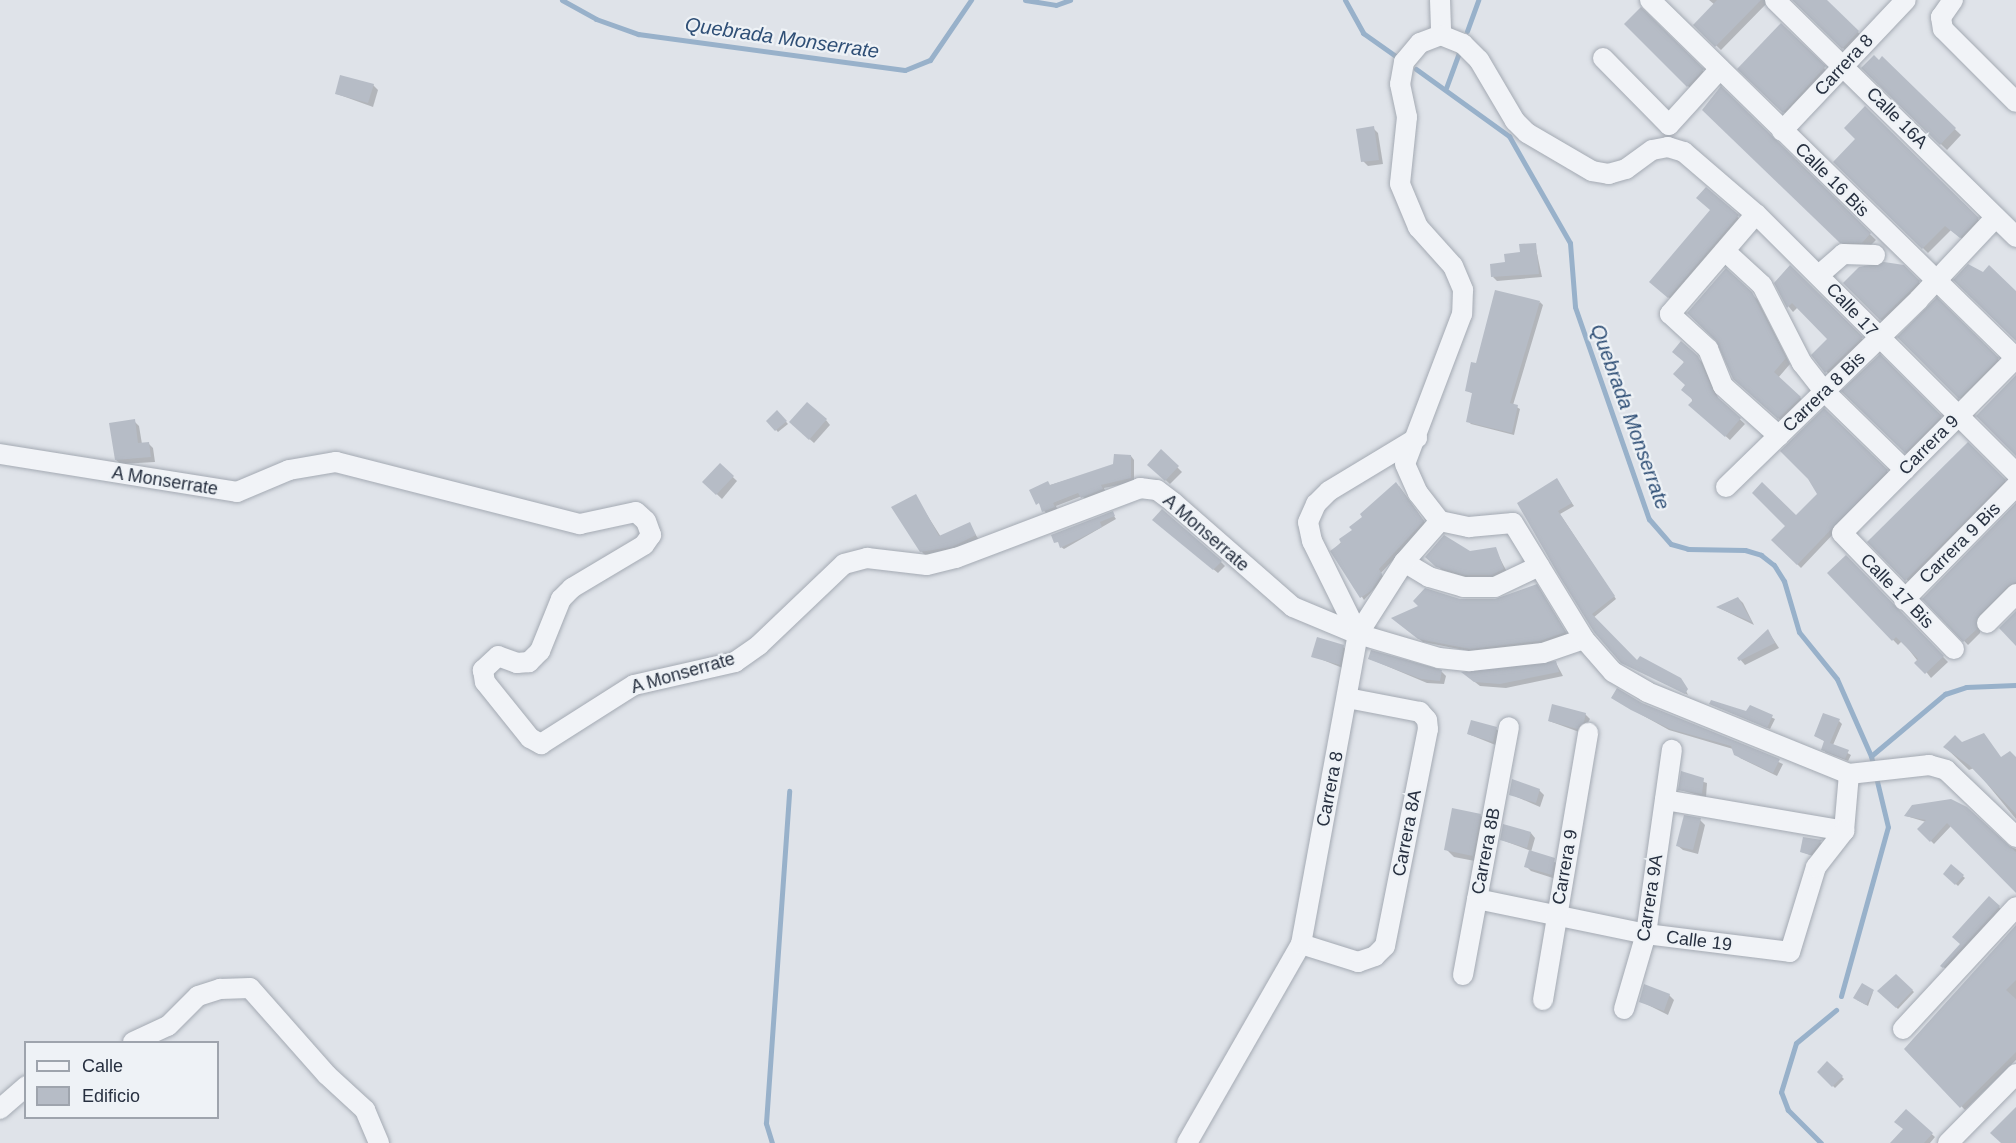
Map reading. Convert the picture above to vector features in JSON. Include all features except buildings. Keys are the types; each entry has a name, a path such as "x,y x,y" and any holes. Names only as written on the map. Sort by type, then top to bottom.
{"street":[{"path":"1440,0 1441,35 1420,43 1404,62 1400,84 1407,117 1400,184 1418,228 1454,266 1463,290 1462,314 1406,464 1418,493 1440,521 1469,527 1513,523 1584,639 1613,672 1647,692 1855,774 1911,766 1946,770 2016,837"},
{"name":"Calle 16 Bis","path":"1650,0 1935,282 2016,358"},
{"name":"Calle 16A","path":"1775,0 1844,65 2016,237"},
{"name":"Carrera 8","path":"1782,131 1906,0"},
{"path":"1953,0 1941,17 1943,29 2016,102"},
{"name":"Calle 17","path":"1441,35 1462,44 1479,60 1515,121 1527,133 1592,171 1609,174 1626,169 1652,150 1668,147 1684,152 1756,214 2016,473"},
{"path":"1603,58 1669,124 1720,69"},
{"path":"1756,214 1670,315 1708,349 1724,386 1779,436"},
{"name":"Carrera 8 Bis","path":"1726,487 1879,339 1996,218"},
{"path":"1725,250 1762,285 1802,363 1824,391 1905,470"},
{"path":"1819,275 1843,254 1875,255"},
{"name":"Carrera 9","path":"1842,533 2016,358"},
{"path":"1417,438 1329,490 1316,504 1308,522 1312,540 1358,634 1439,658 1470,661 1543,653 1584,639"},
{"name":"A Monserrate","path":"0,454 237,492 289,470 336,462 570,522 590,522 636,512 646,521 651,535 644,545 567,594 553,614 540,651 529,662 517,663 498,656 483,670 485,682 530,738 541,744 634,684 735,662 759,645 844,564 867,558 927,565 956,558 1140,488 1157,490 1174,503 1293,607 1358,634"},
{"name":"Carrera 9 Bis","path":"1904,600 2016,486"},
{"path":"1358,634 1404,562 1440,521"},
{"name":"Calle 17 Bis","path":"1842,533 1904,600 1954,649"},
{"path":"1404,562 1429,577 1462,587 1495,587 1539,566"},
{"path":"1987,623 2016,594"},
{"name":"Carrera 8","path":"1187,1143 1301,944 1358,634"},
{"name":"Carrera 8A","path":"1301,944 1358,962 1375,956 1385,946 1427,720 1420,712 1347,698"},
{"name":"Carrera 8B","path":"1462,975 1509,727"},
{"name":"Carrera 9","path":"1543,1000 1588,733"},
{"name":"Carrera 9A","path":"1624,1009 1646,934 1672,750"},
{"path":"1665,800 1844,831 1855,774"},
{"name":"Calle 19","path":"1477,898 1646,934 1790,952 1816,867 1844,831"},
{"path":"1903,1029 2016,907"},
{"path":"135,1041 168,1026 198,996 220,988 250,988 327,1075 365,1110 379,1143"},
{"path":"1958,1140 2016,1074"},
{"path":"0,1109 24,1088"}],"waterway":[{"name":"Quebrada Monserrate","path":"562,0 596,19 638,34 905,70 930,60 971,0"},
{"name":"Quebrada Monserrate","path":"1025,0 1056,5 1070,0"},
{"name":"Quebrada Monserrate","path":"1345,0 1363,33 1397,57"},
{"path":"1467,31 1478,0"},
{"path":"1446,88 1460,50"},
{"name":"Quebrada Monserrate","path":"1416,69 1509,136 1570,243 1575,307 1649,519 1671,544 1688,549 1745,550 1761,555 1774,565 1784,581 1799,632 1837,679 1871,756"},
{"path":"1841,996 1888,827 1871,756 1945,694 1966,687 2016,685"},
{"path":"772,1143 766,1123 789,791"},
{"path":"1821,1143 1788,1110 1781,1092 1796,1043 1836,1010"}]}
